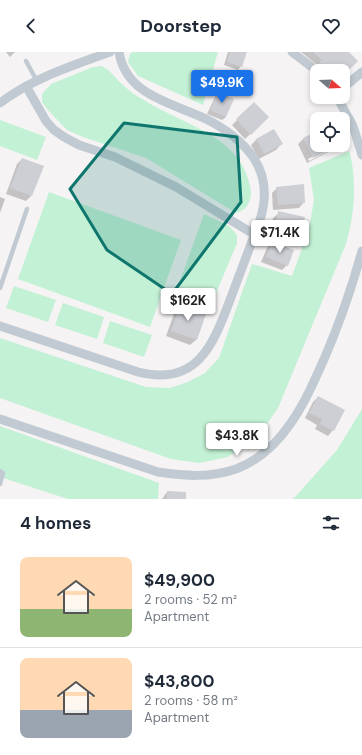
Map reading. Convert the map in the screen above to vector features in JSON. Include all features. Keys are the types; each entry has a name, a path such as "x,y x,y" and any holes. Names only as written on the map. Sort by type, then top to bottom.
{"street":[{"path":"0,103 26,86 56,71 110,52"},
{"path":"0,326 138,372 160,376 179,372 188,368 203,356 215,338 264,208 264,183 261,172 249,151 235,137 206,119 155,98 144,91 128,74 119,52"},
{"path":"292,52 310,66"},
{"path":"350,82 362,72"},
{"path":"26,86 46,121 54,130 64,137 79,146 115,157 176,186 255,235"},
{"path":"341,104 353,126 362,155"},
{"path":"0,419 158,472 181,476 202,476 221,474 238,468 253,460 266,450 286,429 300,409 309,392 338,324 354,280 362,251"}],"lane":[{"path":"26,60 37,80"},
{"path":"0,288 27,209"},
{"path":"0,471 3,473 0,484"}],"highlighted area":[{"path":"124,123 237,137 241,202 172,294 107,250 70,189"}],"green space":[{"path":"132,52 218,52 203,105 138,76 128,62"},
{"path":"101,66 110,71 135,95 206,132 220,141 233,153 243,166 250,186 251,193 245,209 236,213 146,158 83,137 67,130 42,102 42,94 51,84 93,67"},
{"path":"0,120 46,137 37,160 0,146"},
{"path":"349,152 354,192 352,220 346,244 278,408 266,425 246,444 228,457 199,463 171,459 0,398 0,338 146,387 170,388 188,382 205,373 219,358 252,264 292,276 309,229 314,200 309,168"},
{"path":"49,192 181,240 150,327 18,279"},
{"path":"204,214 229,226 237,235 237,243 211,305 176,292"},
{"path":"14,286 56,300 48,322 6,308"},
{"path":"63,303 104,317 97,339 55,325"},
{"path":"110,321 152,335 144,357 103,343"},
{"path":"362,409 362,499 292,499 337,450"},
{"path":"0,426 159,483 158,499 68,499 0,477"}],"building":[{"path":"230,52 247,52 242,67 227,62"},
{"path":"313,52 349,52 358,61 350,69 350,64 321,64 319,62 322,60"},
{"path":"218,92 234,99 226,117 210,110"},
{"path":"254,102 269,117 251,135 236,119"},
{"path":"274,129 283,144 264,154 256,139"},
{"path":"310,134 310,152 303,138"},
{"path":"310,152 325,152 313,158"},
{"path":"22,158 44,166 32,196 10,188"},
{"path":"304,184 305,203 278,205 276,187"},
{"path":"278,211 305,217 301,234 275,229"},
{"path":"272,242 294,250 288,266 266,257"},
{"path":"180,305 206,314 197,340 171,331"},
{"path":"318,396 345,410 334,431 320,424 322,419 309,413"},
{"path":"167,491 186,492 186,499 167,499"}]}
